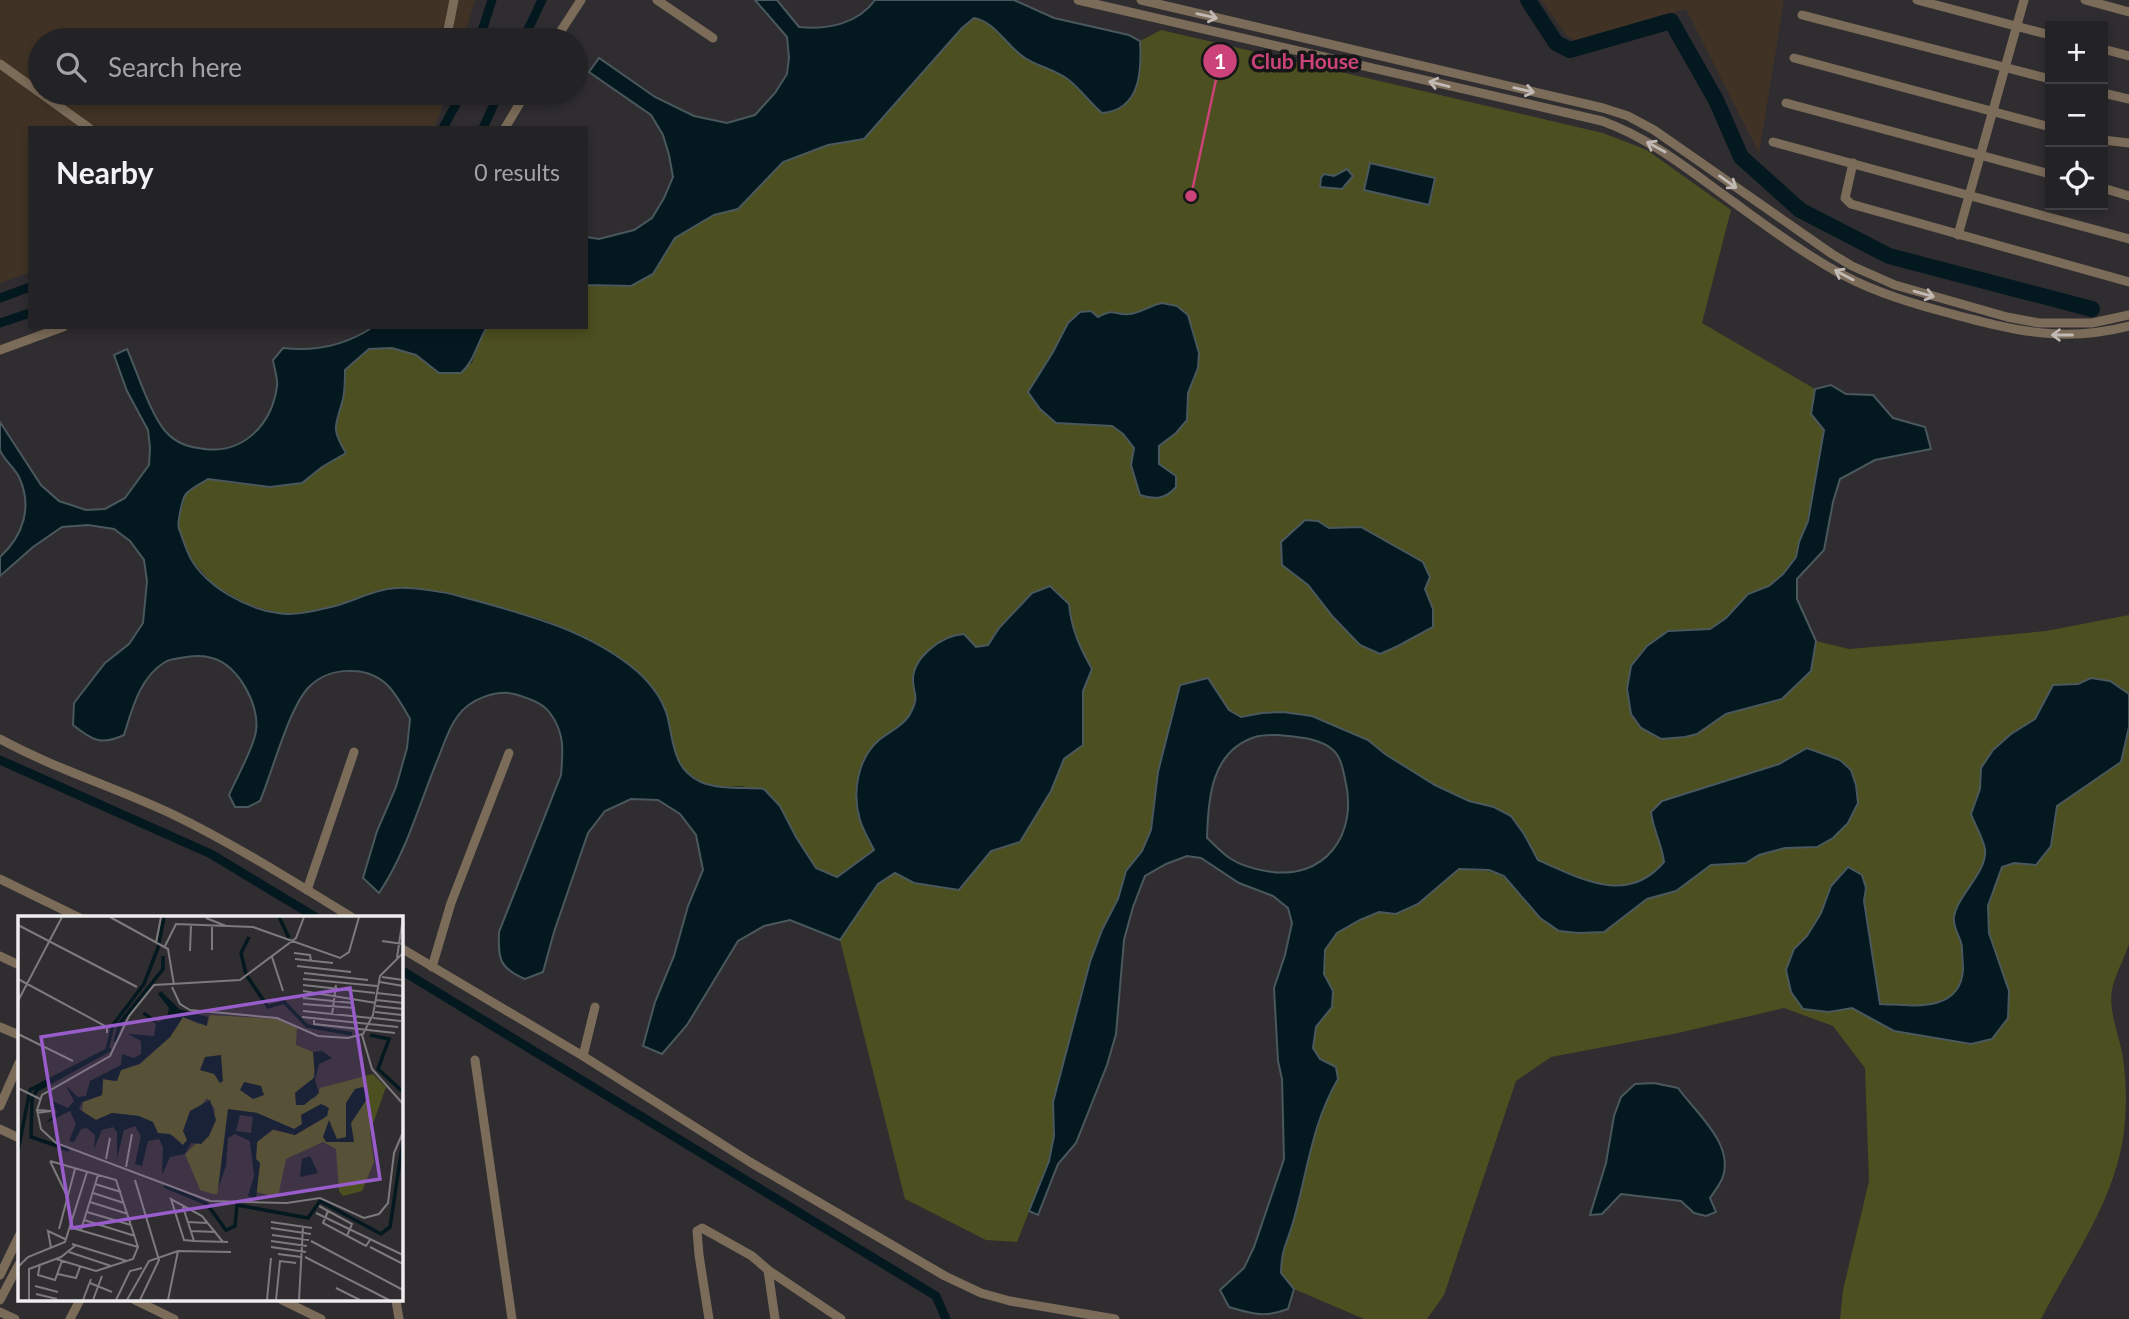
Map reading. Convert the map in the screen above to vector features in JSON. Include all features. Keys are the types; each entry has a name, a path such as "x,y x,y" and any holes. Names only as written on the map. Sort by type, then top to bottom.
{"street":[{"path":"448,28 454,0"},
{"path":"562,28 580,0"},
{"path":"657,0 713,38"},
{"path":"1078,0 1623,129 1678,159 1820,261 1865,285 1915,304 2036,334 2088,334 2129,326"},
{"path":"1141,0 1628,116 1654,130 1832,254 1874,276 1920,294 2039,323 2092,323 2129,315"},
{"path":"1917,0 2045,34"},
{"path":"1958,235 2024,0"},
{"path":"2085,0 2129,12"},
{"path":"1802,15 2045,78"},
{"path":"2108,50 2129,56"},
{"path":"1794,58 2045,126"},
{"path":"0,64 28,84"},
{"path":"2108,94 2129,99"},
{"path":"1786,103 2045,173"},
{"path":"57,105 86,126"},
{"path":"506,126 519,105"},
{"path":"2108,141 2129,143"},
{"path":"1773,142 2129,239"},
{"path":"1853,163 1845,198 1851,204 2129,282"},
{"path":"2108,189 2129,195"},
{"path":"0,350 58,329"},
{"path":"0,739 34,758 179,817 350,916"},
{"path":"307,890 354,752"},
{"path":"432,967 451,902 509,753"},
{"path":"0,879 76,916"},
{"path":"402,948 583,1056 761,1168 960,1284 1010,1301 1115,1319"},
{"path":"0,956 18,965"},
{"path":"583,1056 594,1007"},
{"path":"0,1027 18,1035"},
{"path":"475,1060 512,1319"},
{"path":"1,1101 18,1065"},
{"path":"0,1129 18,1138"},
{"path":"709,1319 699,1255 699,1228 706,1229 752,1256 768,1270 841,1319"},
{"path":"0,1275 18,1238"},
{"path":"0,1300 18,1266"},
{"path":"768,1270 775,1319"},
{"path":"70,1319 79,1302"},
{"path":"139,1302 174,1319"},
{"path":"286,1302 321,1319"},
{"path":"2,1314 15,1319"}],"shaded area":[{"path":"0,0 475,0 467,28 28,28 28,105 443,105 436,126 28,126 28,273 0,283"},
{"path":"1541,0 1784,0 1759,153 1686,9 1574,40 1567,36"}],"green space":[{"path":"974,18 989,25 1025,58 1070,81 1102,113 1141,60 1140,41 1161,30 1603,133 1647,150 1731,210 1702,323 1815,389 1811,414 1824,430 1808,521 1796,557 1783,574 1769,586 1748,594 1726,618 1710,629 1668,631 1647,646 1631,666 1661,739 1697,734 1726,714 1782,699 1811,671 1816,641 1849,649 2046,631 2129,615 2129,944 2115,979 2111,998 2124,1069 2124,1134 2116,1168 2099,1212 2041,1319 1840,1319 1843,1290 1869,1181 1865,1068 1833,1026 1784,1008 1678,1033 1551,1057 1516,1081 1444,1295 1427,1319 1364,1319 1294,1289 1281,1273 1281,1253 1292,1225 1317,1124 1338,1079 1336,1067 1320,1059 1313,1048 1315,1027 1332,1006 1333,991 1324,974 1325,950 1337,933 1380,912 1396,914 1418,904 1459,869 1482,870 1506,879 1526,903 1629,912 1647,899 1676,891 1711,865 1746,863 1759,855 1785,848 1817,847 1833,838 1848,823 1858,803 1851,771 1807,748 1779,764 1663,801 1653,827 1662,845 1664,862 1650,875 1635,883 1603,884 1537,860 1524,834 1494,807 1469,801 1435,785 1385,754 1368,740 1312,716 1262,713 1241,717 1229,710 1208,679 1180,685 1158,772 1151,830 1142,851 1126,871 1118,899 1102,930 1090,963 1053,1102 1054,1136 1049,1161 1017,1242 986,1240 905,1199 840,940 879,884 895,872 914,883 958,890 991,851 1020,842 1051,791 1064,759 1083,745 1083,691 1092,668 1077,638 1069,604 1051,587 1032,593 999,628 988,645 976,647 964,635 913,679 917,699 907,719 876,742 860,819 874,850 837,877 816,868 780,806 743,786 721,787 701,782 682,768 671,741 667,715 613,653 576,633 545,620 456,595 397,588 371,593 333,606 299,613 278,613 247,604 214,585 191,559 177,525 186,494 208,479 237,484 302,483 346,453 336,426 344,396 345,370 369,349 392,348 416,355 439,373 472,363 486,329 588,329 588,285 631,286 653,274 675,238 714,215 738,209 783,162 828,145 864,139 962,28"}],"water":[{"path":"755,0 777,0 799,27 810,28 851,20 875,0 1014,0 1054,18 1129,35 1140,41 1139,77 1136,88 1124,105 1102,113 1070,81 1025,58 989,24 974,18 962,28 864,139 828,145 783,162 738,209 714,215 675,238 653,274 631,286 588,285 588,237 599,239 634,230 652,218 673,177 663,135 651,115 589,72 599,58 655,97 694,116 727,123 755,115 775,93 787,74 787,37"},
{"path":"1370,163 1435,178 1429,205 1364,190"},
{"path":"1347,169 1353,176 1342,189 1320,187 1324,174 1334,176"},
{"path":"1162,303 1177,306 1188,315 1199,353 1198,368 1188,393 1187,420 1159,446 1159,464 1176,476 1176,487 1164,496 1151,498 1140,495 1131,465 1134,448 1123,434 1112,426 1056,423 1040,409 1028,392 1068,323 1080,312 1091,311 1098,317 1112,312 1130,314"},
{"path":"369,329 486,329 470,363 461,373 439,373 416,355 392,348 369,349 345,370 344,396 336,432 346,453 302,483 270,487 208,479 188,492 184,497 179,529 191,559 217,587 254,607 291,614 331,607 388,589 428,590 506,609 553,624 598,644 638,672 652,686 665,709 673,744 684,770 701,782 716,786 764,789 780,806 816,868 837,877 874,850 860,820 856,799 858,777 872,748 911,712 915,699 914,672 923,656 938,643 956,635 964,634 976,647 988,645 999,628 1032,593 1050,586 1069,604 1077,638 1092,669 1083,691 1083,745 1064,759 1051,791 1020,842 991,851 959,890 914,883 895,873 878,884 840,940 790,920 764,926 738,941 687,1025 662,1054 643,1046 655,1002 674,956 688,906 703,870 696,835 680,814 658,800 631,799 605,811 588,833 543,972 525,979 510,971 502,962 499,932 561,775 561,735 555,720 540,704 518,695 502,693 476,700 462,711 448,733 404,845 379,893 363,878 377,831 396,787 407,748 410,719 394,693 373,675 353,671 340,672 323,677 309,687 288,724 260,801 248,807 235,807 229,795 255,738 256,721 251,698 245,687 222,662 208,657 188,657 168,660 156,668 138,694 124,735 109,740 97,740 73,725 74,703 105,663 129,644 143,623 147,581 144,560 130,541 114,529 88,525 62,527 33,547 0,576 0,557 20,530 25,499 19,477 0,450 0,422 41,485 59,501 86,510 105,509 125,498 149,465 150,448 148,430 127,391 114,355 127,349 155,415 170,436 188,446 218,449 232,447 243,441 254,434 262,424 269,413 277,386 273,360 283,348 319,348 352,338"},
{"path":"1831,385 1846,394 1873,395 1893,418 1925,427 1931,449 1875,460 1840,479 1824,550 1797,579 1797,599 1816,641 1811,671 1782,699 1726,714 1697,734 1661,739 1641,728 1631,714 1627,689 1631,666 1647,646 1668,631 1710,629 1726,618 1748,594 1769,586 1796,557 1808,521 1824,430 1811,414 1815,389"},
{"path":"1305,520 1318,521 1329,528 1361,527 1423,562 1430,577 1425,589 1433,609 1433,627 1380,654 1360,645 1308,585 1282,565 1281,542"},
{"path":"1208,678 1229,710 1241,717 1283,712 1312,716 1368,740 1385,754 1435,785 1511,816 1538,860 1603,884 1635,883 1650,875 1664,862 1651,812 1662,801 1779,764 1807,748 1840,760 1851,770 1858,803 1848,823 1833,838 1817,847 1785,848 1759,855 1746,863 1711,865 1676,891 1647,899 1604,932 1559,931 1540,918 1504,876 1489,870 1459,869 1418,904 1396,914 1379,912 1337,933 1325,950 1324,974 1333,991 1332,1007 1316,1027 1313,1048 1320,1059 1336,1067 1338,1079 1316,1133 1283,1254 1281,1273 1294,1289 1288,1309 1265,1314 1252,1313 1229,1307 1220,1290 1244,1268 1254,1247 1284,1159 1282,1079 1278,1061 1274,988 1292,923 1288,908 1273,896 1239,883 1201,858 1187,856 1145,876 1124,940 1116,1034 1107,1065 1076,1143 1058,1164 1038,1215 1029,1211 1049,1161 1054,1136 1053,1102 1090,962 1118,899 1126,871 1142,851 1151,830 1158,772 1180,685","holes":["1269,735 1313,740 1333,750 1341,764 1348,799 1347,818 1342,835 1333,850 1321,861 1305,869 1287,872 1248,867 1225,855 1207,838 1211,793 1221,765 1229,753 1240,744 1255,737"]},
{"path":"2091,678 2110,681 2129,694 2129,727 2121,762 2057,806 2051,846 2036,865 2014,863 2002,867 1988,906 1989,933 2009,991 2008,1018 1992,1039 1971,1044 1894,1031 1852,1008 1829,1012 1803,1009 1791,992 1786,970 1794,949 1807,936 1821,913 1831,886 1848,867 1862,875 1866,888 1864,901 1880,1004 1932,1004 1953,994 1960,984 1963,970 1962,944 1954,925 1954,917 1985,858 1984,845 1971,814 1980,789 1981,768 1993,750 2011,734 2035,719 2053,685 2078,684"},
{"path":"1654,1083 1678,1088 1719,1142 1725,1166 1722,1179 1710,1198 1716,1212 1706,1216 1694,1213 1681,1201 1621,1194 1602,1214 1590,1215 1606,1163 1614,1116 1621,1097 1635,1084"}],"waterway":[{"path":"483,28 492,0"},
{"path":"529,28 542,0"},
{"path":"1528,0 1556,43 1570,50 1671,21 1716,100 1741,157 1800,210 1889,256 2092,309"},
{"path":"444,126 455,105"},
{"path":"484,126 494,105"},
{"path":"0,298 28,288"},
{"path":"0,323 28,314"},
{"path":"0,760 211,854 314,916"},
{"path":"402,971 936,1296 946,1319"}],"place":[{"name":"Club House","path":"1191,196"}]}
